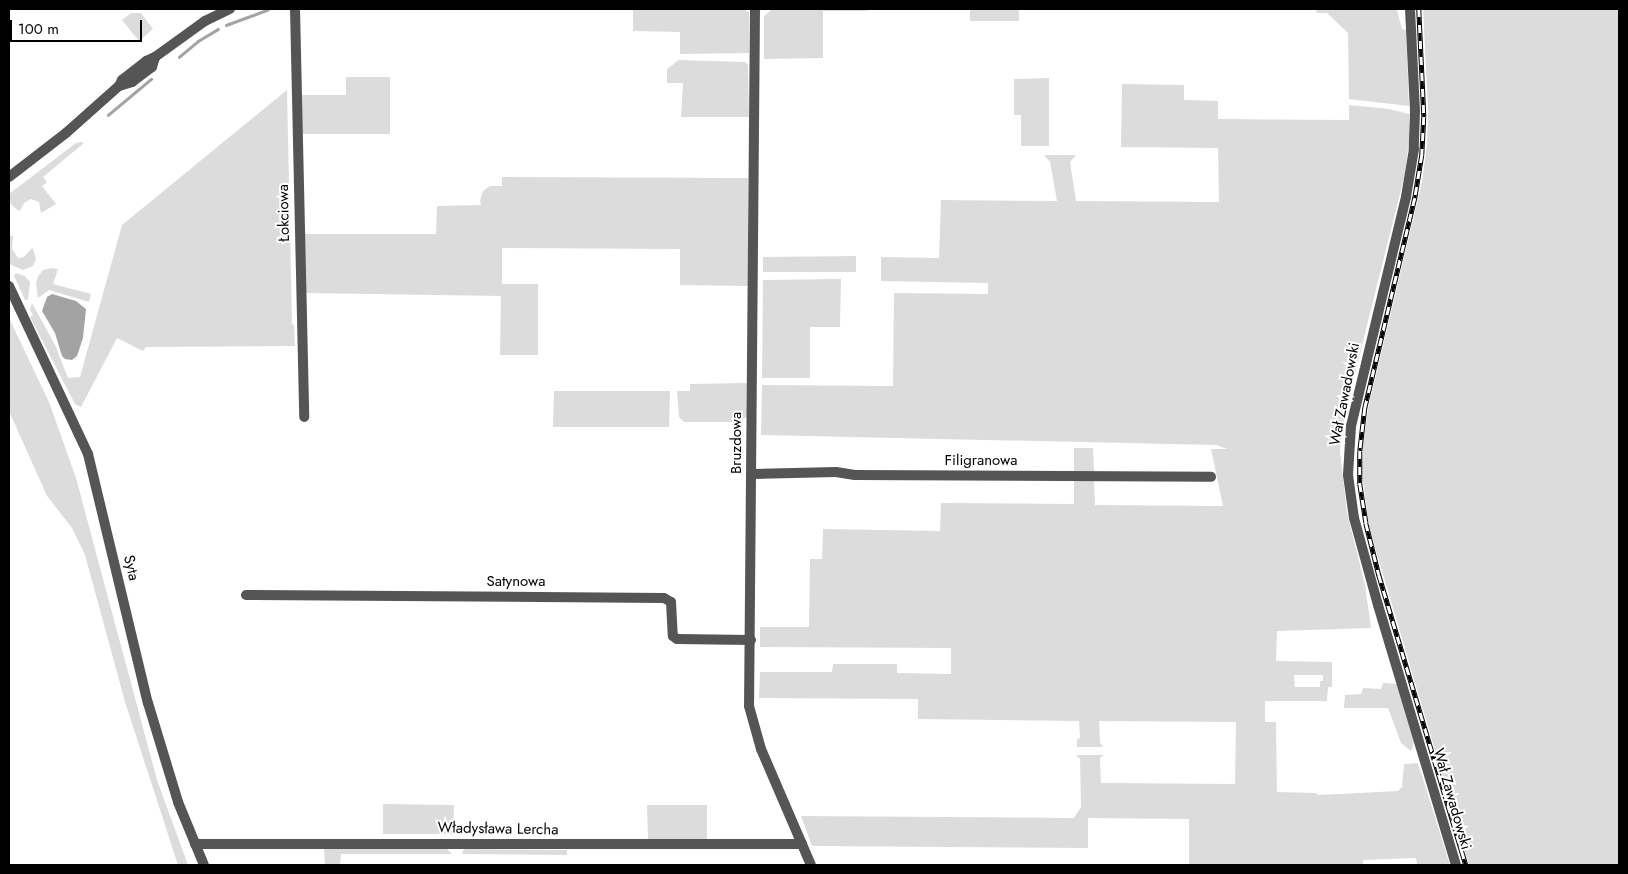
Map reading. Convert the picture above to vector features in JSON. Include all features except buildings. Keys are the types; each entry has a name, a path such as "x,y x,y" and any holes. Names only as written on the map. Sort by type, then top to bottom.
{"street":[{"path":"9,177 66,133 118,86 132,82 152,67 155,58 205,21 230,9"},
{"name":"Łokciowa","path":"295,9 304,417"},
{"name":"Bruzdowa","path":"755,9 751,717 761,749 811,865"},
{"name":"Wał Zawadowski","path":"1410,9 1415,101 1414,149 1406,198 1351,426 1348,475 1354,518 1378,605 1456,865"},
{"path":"9,183 20,170"},
{"name":"Syta","path":"9,286 88,454 148,703 178,802 204,865"},
{"name":"Filigranowa","path":"752,474 836,472 855,475 1210,477"},
{"name":"Satynowa","path":"246,596 664,598 672,602 673,636 676,639 751,640"},
{"name":"Władysława Lercha","path":"195,844 802,844"}],"shaded area":[{"path":"633,9 742,9 749,12 749,53 680,54 680,32 633,31"},
{"path":"868,9 868,11 823,11 823,58 764,59 764,16 771,10"},
{"path":"970,9 1019,9 1019,21 970,21"},
{"path":"1316,9 1397,10 1402,29 1406,30 1409,106 1349,99 1348,33 1327,13 1317,13"},
{"path":"1423,9 1619,9 1619,865 1469,865 1369,527 1362,473 1363,445 1368,409 1422,182 1427,144 1428,107"},
{"path":"131,13 141,13 153,29 139,41 122,20"},
{"path":"679,60 745,62 748,65 749,117 681,117 683,83 667,83 667,69"},
{"path":"346,77 390,77 390,134 301,134 301,95 346,95"},
{"path":"1049,78 1049,146 1021,146 1021,115 1014,115 1014,79"},
{"path":"1122,84 1184,85 1184,100 1218,101 1218,119 1349,120 1349,105 1389,109 1409,114 1409,140 1405,174 1342,430 1340,451 1347,513 1365,585 1371,628 1277,631 1276,661 1332,662 1332,687 1328,687 1327,701 1265,701 1265,722 1276,722 1277,792 1316,793 1318,795 1398,791 1402,787 1404,764 1418,763 1450,865 1417,865 1416,858 1363,860 1363,865 1189,865 1189,819 1088,818 1088,848 812,846 801,816 1074,818 1081,807 1080,759 1076,755 1104,755 1100,758 1101,783 1235,784 1236,722 1099,721 1100,743 1103,747 1077,747 1077,739 1080,738 1079,721 918,719 918,699 759,698 760,672 832,672 833,664 897,664 897,673 951,674 951,648 760,647 760,627 809,627 810,559 822,559 823,529 940,531 941,503 1074,504 1074,480 1094,480 1095,505 1223,506 1211,449 1227,449 1216,445 761,435 762,385 893,386 894,293 988,294 988,283 881,281 881,257 939,258 941,200 1057,201 1050,162 1044,155 1076,155 1070,162 1076,201 1219,202 1218,148 1121,147","holes":["1294,675 1323,675 1320,687 1295,687"]},
{"path":"287,90 292,324 294,325 295,346 146,347 143,351 117,338 81,407 75,404 30,317 33,315 30,310 32,303 55,345 68,378 80,377 122,225"},
{"path":"76,143 84,143 43,177 47,182 42,186 56,204 41,213 39,202 31,199 24,203 20,211 9,202 9,194"},
{"path":"502,177 748,178 748,286 680,285 680,249 502,248 502,284 538,284 538,355 500,355 501,296 306,293 303,234 436,234 437,206 481,205 480,200 483,191 490,186 502,186"},
{"path":"9,236 13,236 12,249 18,258 24,257 33,249 36,259 33,266 23,270 9,264"},
{"path":"856,256 856,272 763,272 763,257"},
{"path":"58,269 53,284 91,294 89,302 49,290 38,298 36,283 38,276 43,270"},
{"path":"16,273 25,276 30,282 28,300 25,300 14,276"},
{"path":"841,279 840,327 810,327 810,378 762,378 763,280"},
{"path":"52,294 76,301 86,309 83,338 77,356 72,360 65,359 62,356 55,333 42,311 47,297"},
{"path":"9,318 49,402 76,478 157,780 188,865 178,865 125,702 85,555 72,528 47,496 9,411"},
{"path":"747,383 749,416 736,422 684,422 679,417 677,391 690,391 690,384"},
{"path":"554,391 670,391 669,427 553,427"},
{"path":"1074,448 1093,448 1094,473 1074,473"},
{"path":"1383,683 1397,684 1414,742 1411,751 1401,743 1388,708 1344,708 1345,695 1361,694 1363,688 1381,689"},
{"path":"383,804 454,805 453,834 383,834"},
{"path":"647,805 707,805 707,840 648,839"},
{"path":"324,848 447,849 452,854 341,854 340,865 325,865"},
{"path":"464,849 567,850 567,855 462,854"}],"waterway":[{"path":"226,25 267,10"},
{"path":"179,57 198,41 218,29"},
{"path":"108,115 151,79"}],"railway":[{"path":"1419,9 1424,117 1422,155 1415,198 1365,408 1360,451 1360,484 1366,523 1379,575 1466,865"}]}
